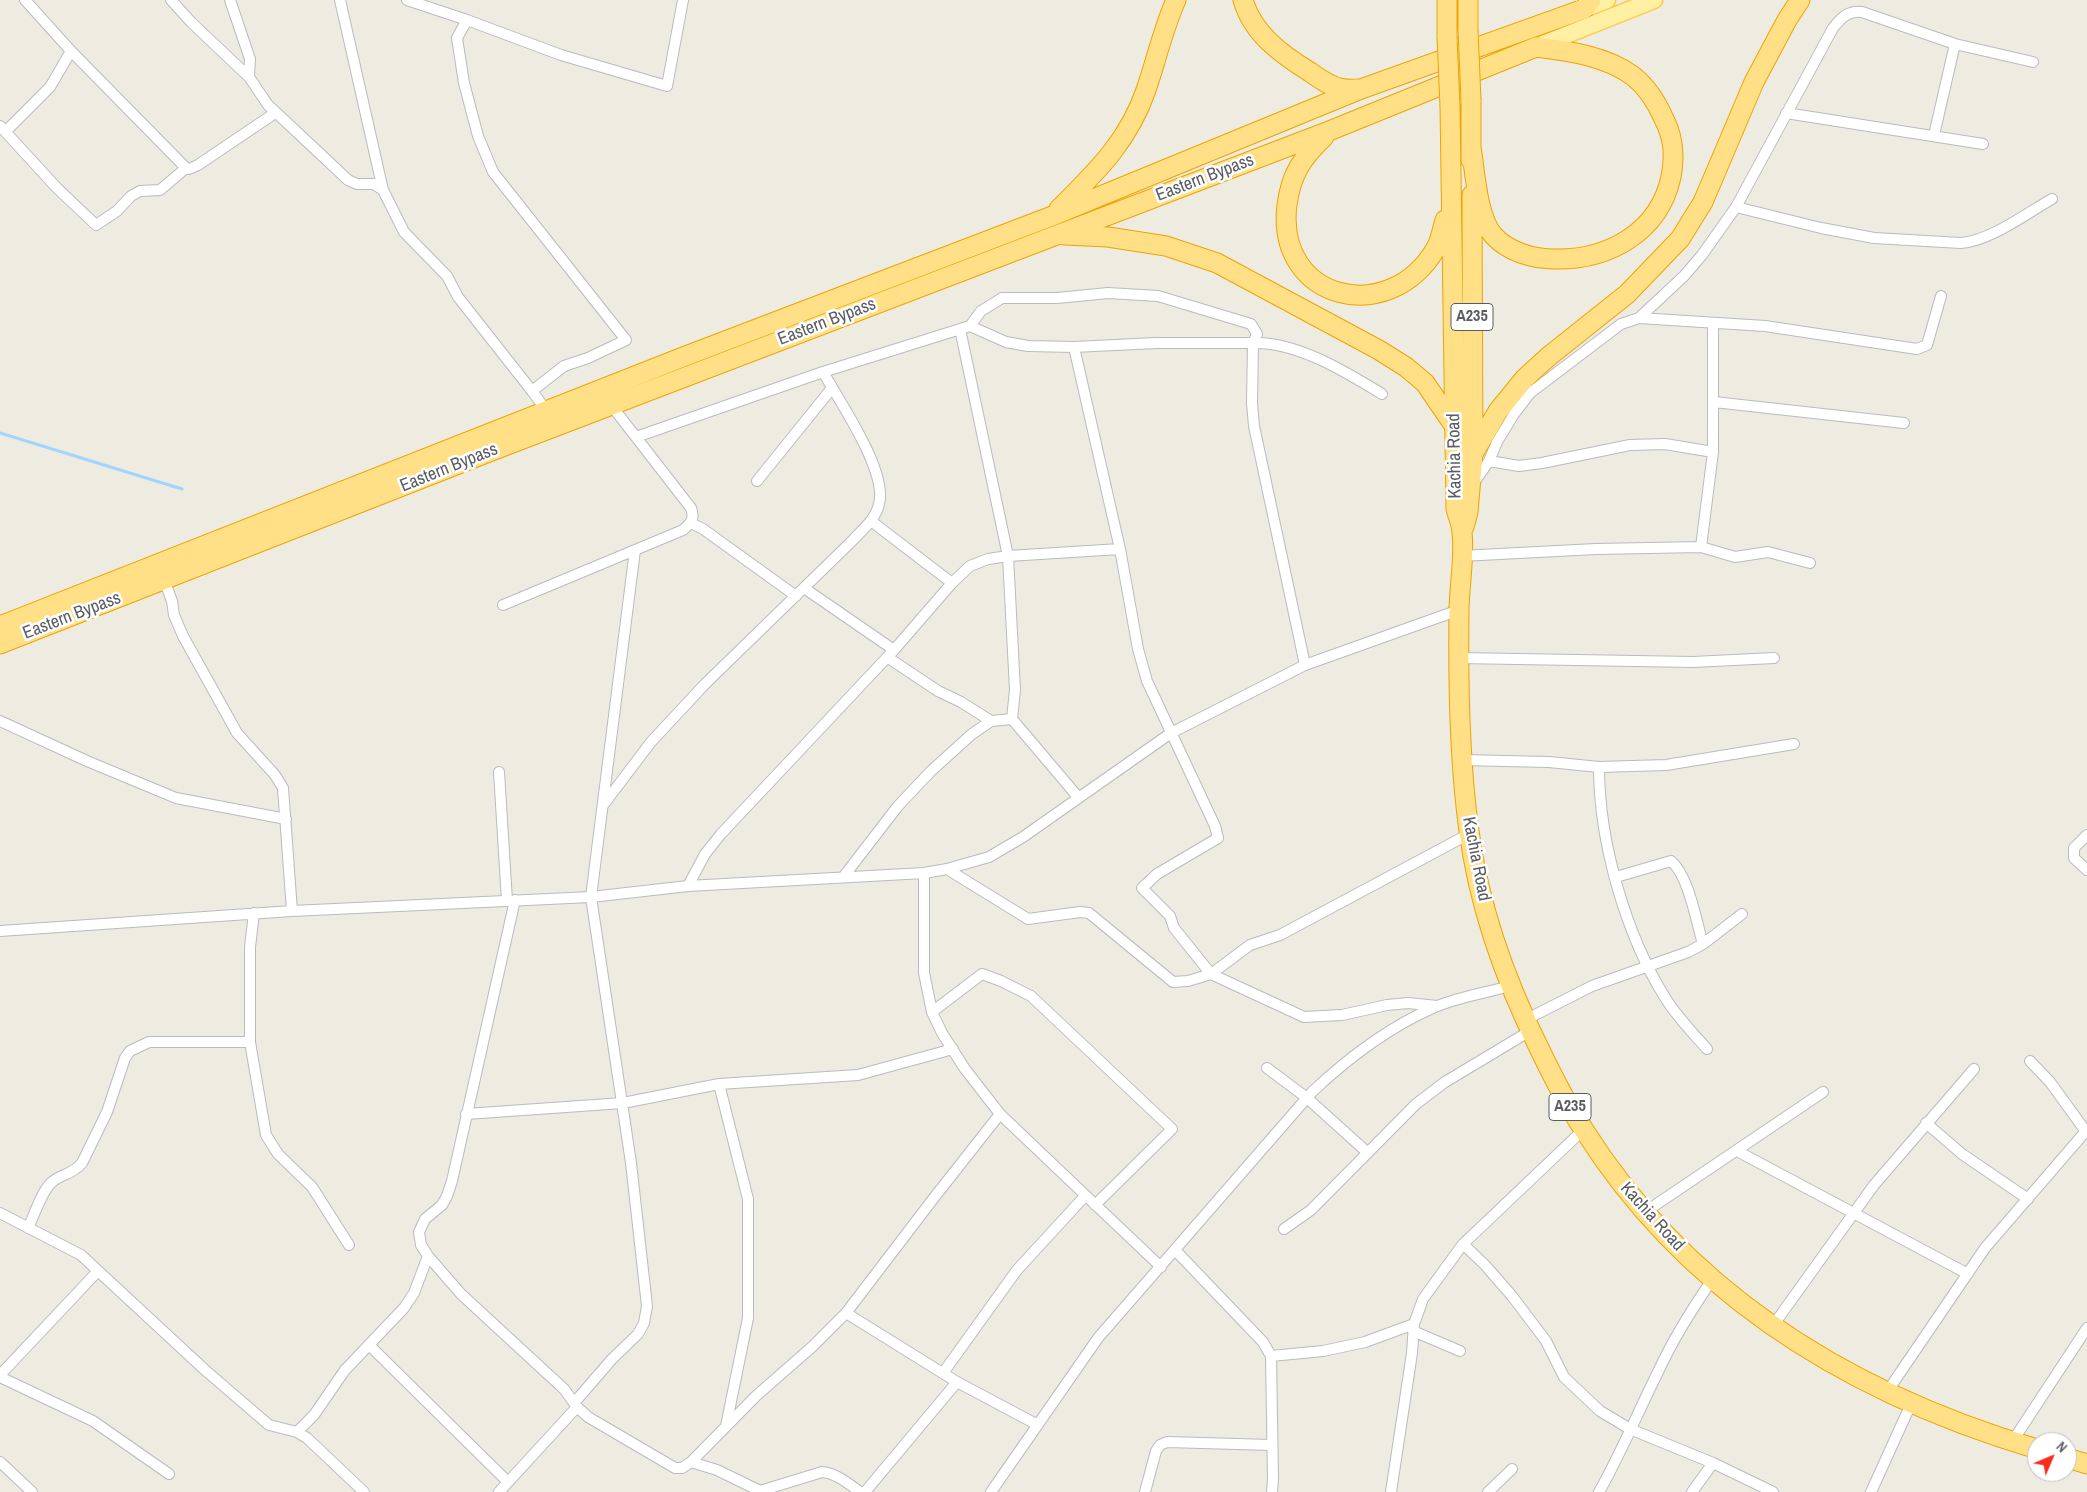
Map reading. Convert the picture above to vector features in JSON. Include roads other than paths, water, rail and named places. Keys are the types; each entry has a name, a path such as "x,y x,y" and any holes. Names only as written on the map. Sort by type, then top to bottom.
{"highway":[{"path":"1052,216 1107,160 1121,142 1146,92 1176,0"},
{"path":"1244,0 1256,27 1270,44 1290,60 1324,81 1340,88 1361,89"},
{"name":"Kachia Road","path":"1447,0 1456,509 1462,533 1459,610 1462,760 1469,834 1485,908 1510,986 1528,1025 1583,1130 1615,1176 1646,1212 1712,1280 1772,1328 1801,1347 1886,1392 1911,1404 2027,1446"},
{"name":"A235","path":"1462,533 1468,512 1470,488 1481,458 1468,0"},
{"path":"1481,458 1498,411 1526,378 1548,357 1627,294 1680,239 1703,202 1754,82 1800,0"},
{"name":"Eastern Bypass","path":"0,626 546,410 1052,216 1361,89 1588,5"},
{"path":"1471,147 1484,216 1492,234 1506,246 1525,255 1542,259 1587,258 1608,251 1629,239 1646,226 1660,209 1673,167 1674,148 1660,108 1646,89 1633,77 1613,64 1570,51 1536,47"},
{"name":"Eastern Bypass","path":"0,644 611,405 1330,131 1536,47"},
{"path":"1330,131 1305,154 1295,173 1289,193 1286,214 1287,236 1292,253 1305,272 1324,287 1344,294 1366,296 1387,292 1404,283 1424,265 1437,247 1450,202"},
{"path":"1055,235 1108,237 1166,246 1216,263 1406,366 1425,383 1454,426"}],"main road":[{"name":"Eastern Bypass","path":"1588,5 1607,0"},
{"name":"Eastern Bypass","path":"1536,47 1654,0"}],"street":[{"path":"25,0 71,51 186,168"},
{"path":"171,0 190,22 249,77 275,112 348,180 357,184 374,184 383,190"},
{"path":"230,0 250,59 249,77"},
{"path":"340,0 383,190 404,232 447,276 458,297 546,410"},
{"path":"407,0 561,55 667,86 683,0"},
{"path":"1639,318 1684,276 1702,256 1736,206 1833,28 1847,14 1862,12 1955,44 2032,62"},
{"path":"467,20 457,38 464,83 478,136 493,172 626,340 588,358 564,366 532,391"},
{"path":"1934,135 1955,44"},
{"path":"71,51 50,87 3,129 36,166 96,224 117,211 131,196 140,191 160,190 186,168 189,169 198,165 275,112"},
{"path":"1786,113 1983,144"},
{"path":"1736,206 1821,228 1874,238 1961,243 1970,242 1998,230 2052,199"},
{"path":"636,437 823,372 965,327 981,312 1002,298 1057,298 1108,293 1158,296 1251,324 1257,334 1253,343 1252,403 1254,426 1305,664"},
{"path":"1481,458 1497,442 1514,414 1530,394 1621,324 1639,318 1796,330 1917,350 1927,345 1941,296"},
{"path":"1701,547 1714,452 1713,323"},
{"path":"965,327 1006,342 1028,346 1074,347 1156,343 1270,342 1298,351 1353,376 1382,394"},
{"path":"965,327 1008,556 1015,690 1012,719 1078,797"},
{"path":"1074,347 1120,550 1138,649 1147,681 1218,838 1157,874 1142,888 1170,916 1174,928 1211,974 1304,1017 1342,1015 1386,1005 1408,1003 1437,1006"},
{"path":"604,805 651,742 704,685 871,521 879,506 882,492 877,472 823,372"},
{"path":"757,481 832,388"},
{"path":"1714,402 1904,423"},
{"path":"503,605 682,530 691,523 694,515 691,508 611,405"},
{"path":"1481,458 1519,466 1630,445 1665,444 1714,452"},
{"path":"871,521 952,583"},
{"path":"691,523 703,529 796,596"},
{"path":"1461,556 1596,549 1701,547 1735,557 1768,552 1810,563"},
{"path":"498,1492 576,1405 612,1359 638,1334 644,1323 647,1306 623,1103 591,897 635,550"},
{"path":"688,886 705,854 721,834 890,654 952,583 970,566 988,559 1008,556 1120,550"},
{"path":"164,580 182,636 237,733 276,775 283,788 292,911"},
{"path":"804,588 938,691 961,702 991,721"},
{"path":"0,931 254,913 591,897 688,886 924,873 947,869 989,857 1023,837 1171,733 1305,664 1459,610"},
{"path":"1459,658 1693,662 1774,658"},
{"path":"844,876 898,806 931,771 972,734 991,721 1012,719"},
{"path":"0,720 87,761 176,798 286,819"},
{"path":"1462,760 1549,762 1599,767 1666,765 1794,744"},
{"path":"1599,767 1599,799 1603,826 1624,909 1647,967 1666,1001 1707,1049"},
{"path":"498,772 511,901 452,1181 442,1205 425,1219 419,1232 421,1245 428,1256 461,1294 564,1389 588,1417 675,1468 682,1468 691,1462 756,1396 813,1346 846,1313 1000,1114"},
{"path":"947,869 1028,919 1080,912 1089,913 1173,982 1188,981 1211,974 1250,945 1280,935 1469,834"},
{"path":"2087,834 2074,848 2074,858 2087,870"},
{"path":"1616,877 1671,861 1678,866 1684,879 1703,944"},
{"path":"924,873 924,973 932,1012 965,1069 1000,1114 1161,1267"},
{"path":"254,913 250,947 250,1042 266,1135 278,1154 312,1187 349,1244"},
{"path":"1284,1229 1311,1210 1416,1104 1445,1082 1528,1025 1592,986 1669,960 1703,944 1742,914"},
{"path":"932,1012 982,974 1015,988 1031,996 1172,1129 1095,1205"},
{"path":"991,1492 1036,1424 1098,1338 1307,1098 1338,1068 1371,1043 1410,1019 1437,1006 1510,986"},
{"path":"28,1228 48,1187 54,1180 76,1170 82,1164 106,1112 125,1058 130,1051 149,1042 250,1042"},
{"path":"466,1114 623,1103 719,1084 858,1075 953,1049"},
{"path":"1886,1392 1985,1248 2086,1132 2050,1082 2030,1061"},
{"path":"1267,1068 1307,1098 1368,1153"},
{"path":"1772,1328 1854,1212 1898,1155 1974,1069"},
{"path":"719,1084 748,1199 748,1318 726,1426"},
{"path":"1646,1212 1823,1092"},
{"path":"1926,1123 1962,1154 2028,1199"},
{"path":"1391,1492 1414,1328 1423,1299 1463,1244 1583,1130"},
{"path":"1738,1151 1968,1274"},
{"path":"944,1374 1018,1270 1085,1196"},
{"path":"0,1213 74,1251 205,1370 269,1425 297,1432 315,1444 364,1492"},
{"path":"1463,1244 1486,1265 1512,1296 1546,1341 1564,1377 1600,1411 1630,1429 1713,1463 1758,1489 1773,1492"},
{"path":"1176,1250 1263,1342 1271,1356 1272,1492"},
{"path":"297,1432 314,1415 345,1370 409,1301 414,1294 428,1256"},
{"path":"98,1271 0,1376 93,1421 169,1474"},
{"path":"1599,1492 1614,1467 1630,1429 1678,1332 1712,1280"},
{"path":"846,1313 957,1382 1036,1424"},
{"path":"1271,1356 1323,1352 1414,1328 1460,1350"},
{"path":"2012,1442 2087,1328"},
{"path":"369,1345 508,1482"},
{"path":"865,1492 957,1382"},
{"path":"1871,1492 1911,1404"},
{"path":"1145,1492 1156,1451 1160,1445 1167,1442 1272,1445"},
{"path":"0,1462 32,1492"},
{"path":"691,1462 717,1470 760,1491 822,1472 840,1478 860,1492"},
{"path":"1692,1492 1713,1463"},
{"path":"1488,1492 1512,1469"}],"waterway":[{"path":"0,433 182,489"}]}
